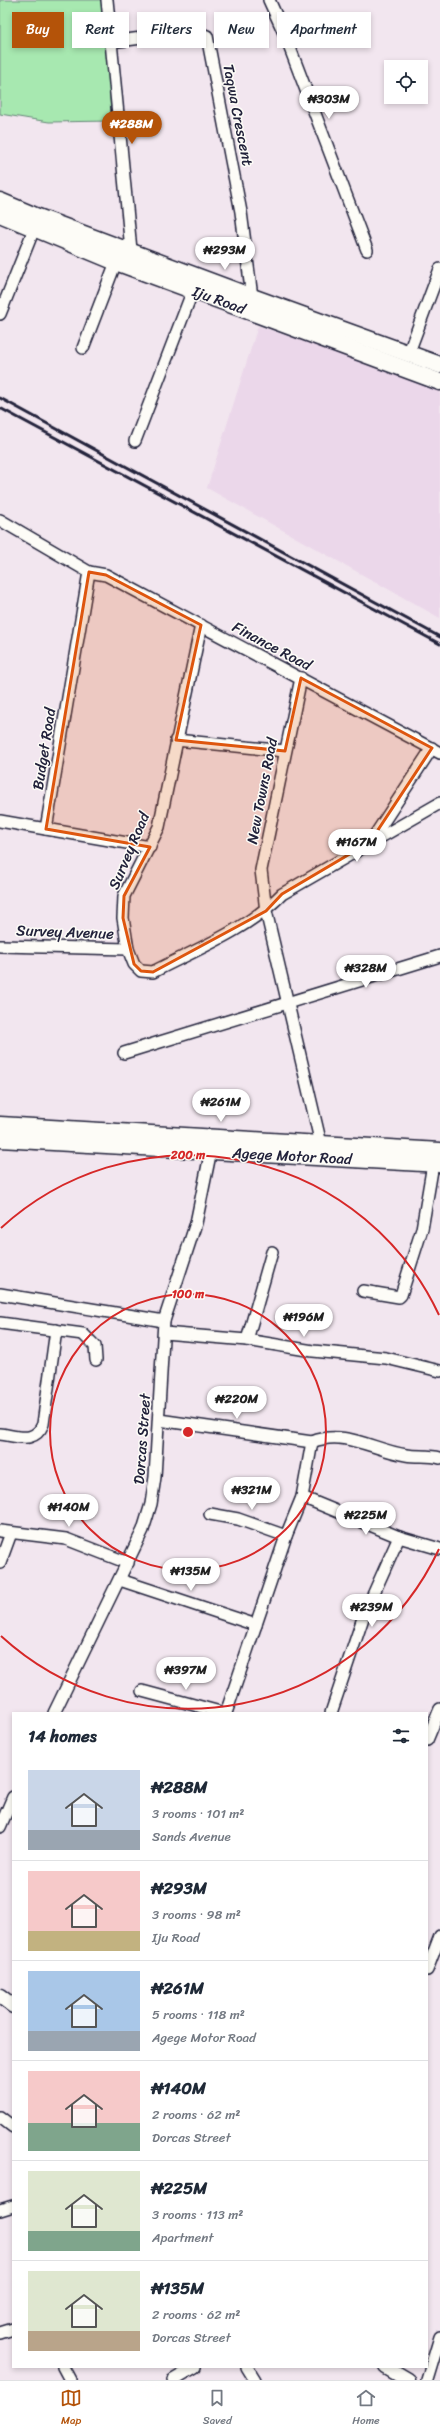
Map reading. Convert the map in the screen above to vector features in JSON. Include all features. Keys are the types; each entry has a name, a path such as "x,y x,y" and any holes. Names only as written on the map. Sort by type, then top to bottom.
{"main road":[{"name":"Iju Road","path":"0,200 38,217 131,250 252,297 409,352 440,365"},
{"name":"Iju Road","path":"0,214 116,262 440,382"},
{"name":"Agege Motor Road","path":"0,1125 212,1144 438,1160"},
{"name":"Agege Motor Road","path":"0,1139 212,1144 321,1144 438,1160"}],"street":[{"path":"107,0 108,12"},
{"path":"269,0 285,35 367,250"},
{"name":"Taqwa Crescent","path":"129,40 195,31 207,36 241,212 252,297"},
{"path":"112,48 131,250"},
{"path":"0,314 34,229"},
{"path":"83,348 116,262"},
{"path":"409,352 440,269"},
{"path":"135,441 193,290"},
{"name":"Finance Road","path":"0,520 89,572 106,575 436,750"},
{"name":"Budget Road","path":"46,828 89,572"},
{"name":"Survey Road","path":"201,625 159,827 124,896 123,918 128,949 134,964 141,971 153,972 266,911"},
{"name":"New Towns Road","path":"301,678 261,870 266,911 286,1001 321,1144"},
{"path":"176,740 285,751"},
{"path":"370,842 436,750"},
{"path":"266,911 282,894 440,803"},
{"path":"0,821 150,847"},
{"name":"Survey Avenue","path":"0,946 128,949"},
{"path":"124,1053 286,1001 440,956"},
{"name":"Dorcas Street","path":"54,1712 144,1530 151,1504 159,1420 164,1327 196,1223 212,1144"},
{"path":"362,1291 399,1297 401,1295 422,1229 438,1160"},
{"path":"247,1340 272,1252"},
{"path":"0,1294 164,1327 313,1351 386,1358 440,1370"},
{"path":"0,1323 83,1334 90,1339 95,1346 96,1360"},
{"path":"0,1434 31,1437 39,1433 43,1424 56,1330"},
{"path":"159,1420 312,1442 333,1436 350,1439 406,1455 440,1458"},
{"path":"225,1712 286,1536 302,1498 312,1442"},
{"path":"302,1498 399,1537 440,1550"},
{"path":"210,1514 238,1519 286,1536"},
{"path":"0,1563 5,1532 66,1539 128,1563"},
{"path":"331,1712 364,1615 399,1537"},
{"path":"120,1580 256,1625"},
{"path":"142,1691 221,1712"},
{"path":"428,1738 440,1709"},
{"path":"0,1827 12,1799"},
{"path":"428,1967 440,1936"},
{"path":"0,1996 12,2005"},
{"path":"0,2117 12,2126"},
{"path":"0,2210 12,2206"},
{"path":"0,2333 12,2329"},
{"path":"427,2380 440,2337"},
{"path":"64,2368 70,2380"},
{"path":"173,2380 193,2368"},
{"path":"248,2368 255,2380"},
{"path":"388,2368 408,2380"}],"highlighted area":[{"path":"89,572 106,575 201,625 176,740 285,751 301,678 432,748 370,842 282,894 266,911 153,972 141,971 134,964 123,918 124,896 150,847 46,829"}],"shaded area":[{"path":"258,326 383,367 440,389 440,618 207,488"}],"green space":[{"path":"0,0 106,0 106,12 72,12 72,48 108,48 111,121 49,122 0,114"}],"railway":[{"path":"0,398 440,637"},
{"path":"0,408 440,644"}]}
